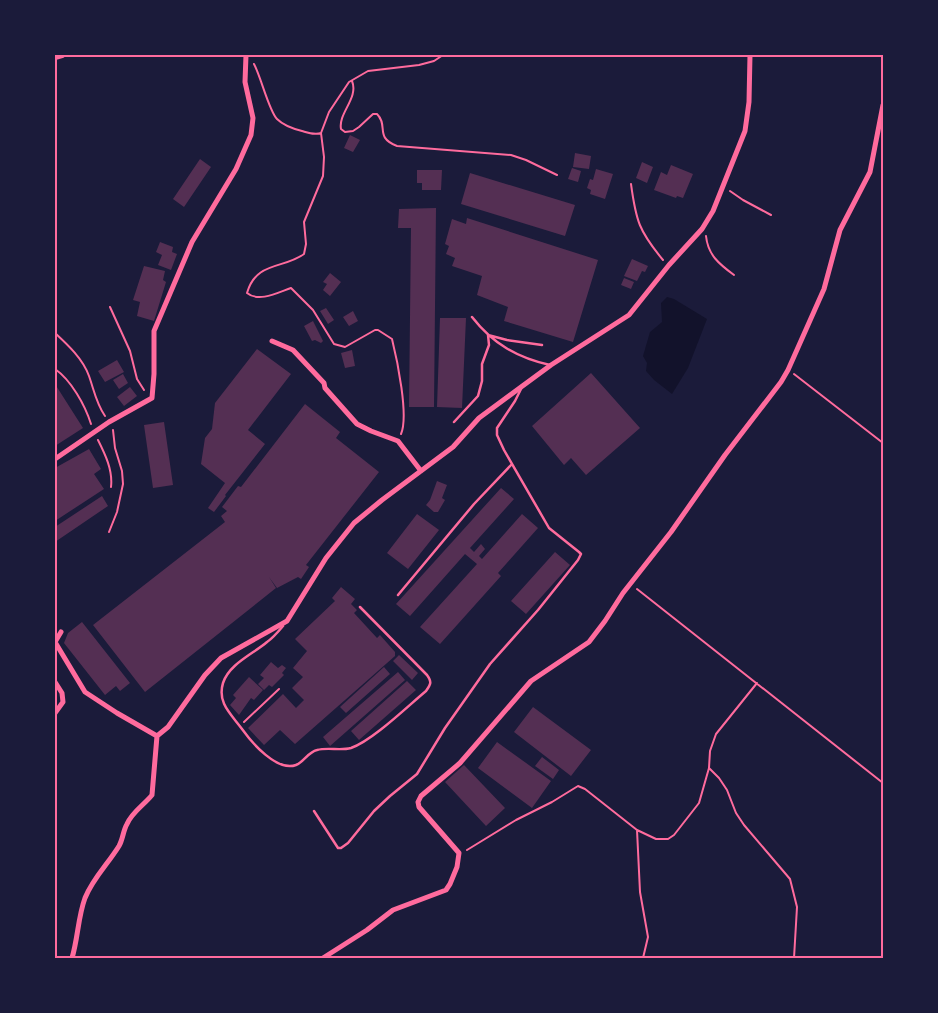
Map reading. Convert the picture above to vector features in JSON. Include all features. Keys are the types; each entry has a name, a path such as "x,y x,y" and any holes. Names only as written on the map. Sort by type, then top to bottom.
{"street":[{"path":"55,57 62,55"},
{"path":"72,958 78,934 79,916 85,897 96,876 119,846 124,836 126,825 138,808 152,795 157,736 168,727 205,675 221,658 286,620 326,558 354,524 382,500 453,446 479,418 551,365 628,315 669,265 703,228 724,186 745,131 750,55"},
{"path":"55,459 111,421 152,398 154,331 192,242 236,169 251,135 253,118 245,82 246,56"},
{"path":"323,958 367,930 392,910 446,890 457,868 459,853 419,807 418,802 421,796 460,763 531,681 589,642 623,592 671,532 725,455 781,382 824,289 840,230 870,172 883,104"},
{"path":"272,341 293,350 324,383 325,388 357,424 398,441 421,471"},
{"path":"61,632 55,642 85,692 157,736"},
{"path":"55,682 62,693 63,702 55,713"}],"lane":[{"path":"472,318 488,335 510,351 530,360 551,365"},
{"path":"488,335 542,345"},
{"path":"454,422 478,396 482,381 482,364 489,345 488,335"},
{"path":"314,810 338,848 348,843 374,811 417,774 445,728 490,664 538,610 581,554 549,528 497,435 497,428 523,385"},
{"path":"398,595 474,504 512,464"},
{"path":"286,620 275,636 231,670 223,682 221,694 224,706 264,754 277,763 296,766 318,749 344,750 363,742 431,685 431,680 427,675 360,607"}],"path":[{"path":"398,441 402,430 403,406 392,339 378,330 374,330 351,345 340,346 334,344 313,310 291,288 262,297 251,296 247,293 250,285 258,275 267,268 298,259 304,254 306,244 304,222 323,176 324,157 321,133 329,112 352,80 368,71 419,65 434,61 443,55"},
{"path":"246,56 252,61 258,72 271,109 277,119 297,130 310,134 321,133"},
{"path":"352,80 354,87 351,100 340,124 341,129 345,132 353,131 373,114 377,114 382,119 383,135 388,143 397,146 511,155 558,174"},
{"path":"631,184 638,223 647,240 669,265"},
{"path":"724,186 743,200 771,215"},
{"path":"703,228 710,254 724,268 734,274"},
{"path":"110,306 130,350 137,379 152,398"},
{"path":"55,333 83,363 89,375 94,398 111,421 123,484 117,512 109,532"},
{"path":"788,370 883,443"},
{"path":"631,584 883,783"},
{"path":"459,853 578,786 585,789 637,830 656,840 668,839 674,835 699,804 709,768 710,751 716,734 757,683"},
{"path":"240,726 279,689"},
{"path":"709,768 727,790 736,813 744,825 790,879 797,907 794,958"},
{"path":"637,830 640,892 648,938 644,958"}],"shaded area":[{"path":"667,297 674,299 707,319 688,368 672,394 646,371 647,363 643,356 650,332 662,322 661,303"}],"building":[{"path":"350,135 360,140 353,152 344,148"},
{"path":"575,153 591,156 589,169 573,167"},
{"path":"200,159 211,167 184,207 173,199"},
{"path":"642,162 653,167 647,183 636,178"},
{"path":"671,165 693,174 683,198 677,196 676,198 654,190 661,172 667,175"},
{"path":"572,168 581,171 578,182 568,179"},
{"path":"596,169 613,174 605,199 590,194 591,190 587,188 590,179 593,180"},
{"path":"417,170 442,170 441,190 422,190 422,183 417,183"},
{"path":"470,173 575,205 565,236 461,204"},
{"path":"436,208 434,407 409,407 411,228 398,228 399,209"},
{"path":"467,218 598,260 573,342 504,321 508,307 477,295 482,276 452,266 455,258 446,254 449,246 445,244 452,219 466,224"},
{"path":"160,242 173,247 172,252 177,254 171,270 158,265 162,255 156,252"},
{"path":"632,259 648,266 645,272 642,271 637,281 624,276"},
{"path":"144,266 165,271 163,280 166,282 154,321 137,316 140,302 133,300"},
{"path":"330,273 341,282 330,296 323,290 327,284 323,282"},
{"path":"624,278 634,282 631,289 621,285"},
{"path":"326,308 334,320 328,324 320,311"},
{"path":"353,311 358,321 349,326 343,317"},
{"path":"440,318 466,318 462,408 437,407"},
{"path":"313,321 323,341 321,343 315,340 312,341 304,326"},
{"path":"257,349 291,374 248,430 265,444 214,512 208,508 225,483 201,464 205,438 212,429 215,403"},
{"path":"352,350 355,366 345,368 341,353"},
{"path":"117,360 124,372 105,382 98,371"},
{"path":"591,373 640,428 586,475 571,458 564,465 532,426"},
{"path":"123,374 128,383 119,389 113,380"},
{"path":"55,384 83,428 55,446"},
{"path":"130,387 137,396 124,406 117,397"},
{"path":"305,404 340,432 336,438 379,472 306,565 309,567 301,579 298,577 277,588 269,577 276,588 145,692 93,625 225,522 221,516 227,511 222,507 238,486 241,487"},
{"path":"164,422 173,485 153,488 144,425"},
{"path":"89,449 101,469 94,474 104,489 55,521 55,468"},
{"path":"437,481 447,485 442,498 445,500 438,512 434,512 426,505 430,500"},
{"path":"501,488 514,499 470,548 474,552 481,544 485,549 479,556 482,559 522,514 538,528 498,573 501,576 440,644 420,627 477,564 465,554 410,616 396,604"},
{"path":"102,496 108,506 55,542 55,527"},
{"path":"417,514 439,530 408,569 387,553"},
{"path":"555,552 570,565 526,614 511,601"},
{"path":"341,587 355,599 351,604 357,610 354,613 377,638 380,635 395,652 395,656 295,744 280,730 264,745 248,728 283,694 296,708 304,700 292,688 303,677 293,668 307,651 295,639 335,601 332,598"},
{"path":"82,622 130,683 120,691 116,686 105,695 64,643 68,633"},
{"path":"399,655 418,673 412,680 393,661"},
{"path":"271,662 278,668 282,665 286,668 282,673 284,675 272,687 269,685 264,690 258,684 264,678 260,675"},
{"path":"384,667 390,674 346,713 340,707"},
{"path":"398,672 405,680 330,746 323,737"},
{"path":"249,677 263,690 254,700 251,698 239,715 230,705 236,698 233,695"},
{"path":"407,681 416,690 359,740 351,731"},
{"path":"533,707 591,750 571,776 514,732"},
{"path":"497,742 551,781 532,808 478,768"},
{"path":"542,757 559,770 553,779 535,766"},
{"path":"464,765 505,808 486,826 445,782"}]}
